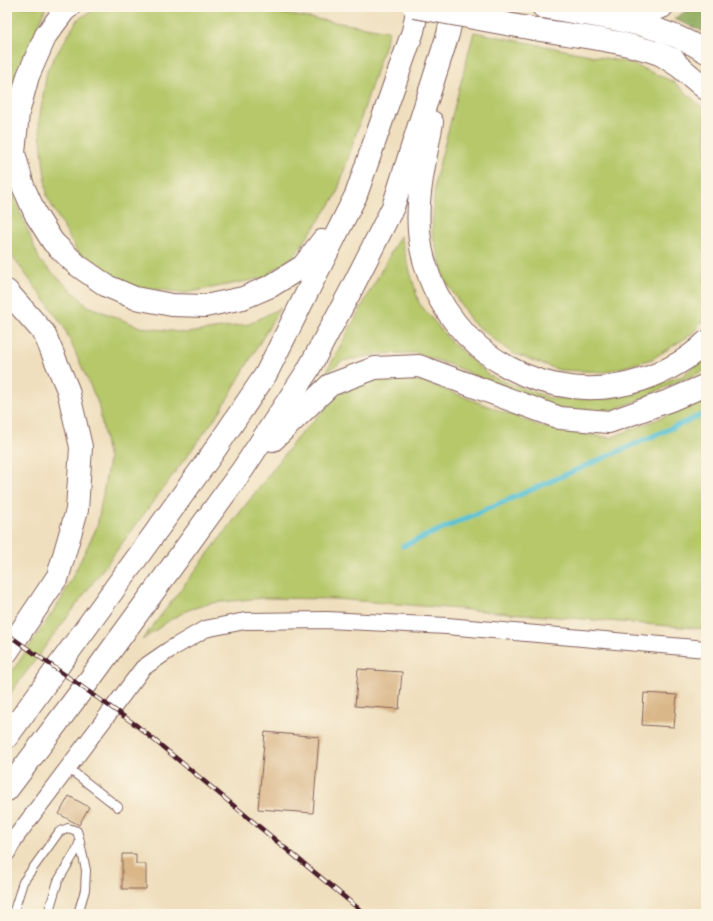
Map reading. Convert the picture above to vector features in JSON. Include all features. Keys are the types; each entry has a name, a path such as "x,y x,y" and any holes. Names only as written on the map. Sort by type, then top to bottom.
{"main road":[{"path":"69,7 64,11 46,35 28,76 18,113 14,153 23,186 36,215 53,242 77,265 107,286 135,298 172,305 205,306 243,298 271,286 303,266 356,195"},
{"path":"414,7 629,45 657,52 682,63 706,79"},
{"path":"7,737 210,457 266,374 356,195 413,31 418,7"},
{"path":"454,7 418,206 419,233 424,259 432,285 445,308 461,330 480,348 507,367 525,376 551,384 577,388 603,388 630,384 655,375 679,363 706,342"},
{"path":"543,7 632,22 664,32 691,43 706,52"},
{"path":"582,14 626,15 662,7"},
{"path":"7,790 85,686 243,469 308,370 349,294 393,207 448,34"},
{"path":"657,52 680,67 706,89"},
{"path":"7,291 44,334 68,390 81,447 77,510 58,576 7,652"},
{"path":"243,469 330,384 375,368 419,366 560,418 609,422 671,400 706,385"}],"street":[{"path":"7,853 15,838 143,668 169,650 205,629 245,621 327,620 447,626 706,649"}],"lane":[{"path":"68,768 118,807"},
{"path":"13,914 23,882 59,832 68,828 77,831 86,870 85,890 78,914"},
{"path":"48,914 58,881 76,851 80,841"}],"green space":[{"path":"7,7 46,7 16,82 7,136"},
{"path":"100,7 242,7 389,31 336,196 295,255 263,278 185,293 125,285 81,259 47,197 39,122 47,70 78,19"},
{"path":"693,7 706,7 706,33 674,19"},
{"path":"474,32 630,63 674,82 706,111 706,316 692,334 652,359 606,372 559,370 512,353 472,322 445,280 432,232 435,181"},
{"path":"7,179 40,261 88,306 140,327 187,333 249,324 280,308 219,413 7,698 7,679 61,600 97,527 109,460 98,403 63,325 7,249"},
{"path":"400,236 419,303 452,343 490,376 550,398 607,399 682,376 706,357 706,370 604,414 559,408 511,392 456,367 416,353 380,354 342,361 324,376"},
{"path":"380,375 422,381 543,427 610,438 706,400 706,629 335,599 263,598 211,603 188,610 170,620 142,640 297,438 342,391"}],"building":[{"path":"358,669 402,672 399,709 355,706"},
{"path":"644,693 677,695 674,727 642,725"},
{"path":"265,732 319,737 313,813 258,809"},
{"path":"69,796 89,807 79,825 59,814"},
{"path":"122,854 136,854 136,864 146,864 146,889 122,889"}],"waterway":[{"path":"403,546 706,413"}],"railway":[{"path":"7,634 136,725 365,914"}]}
